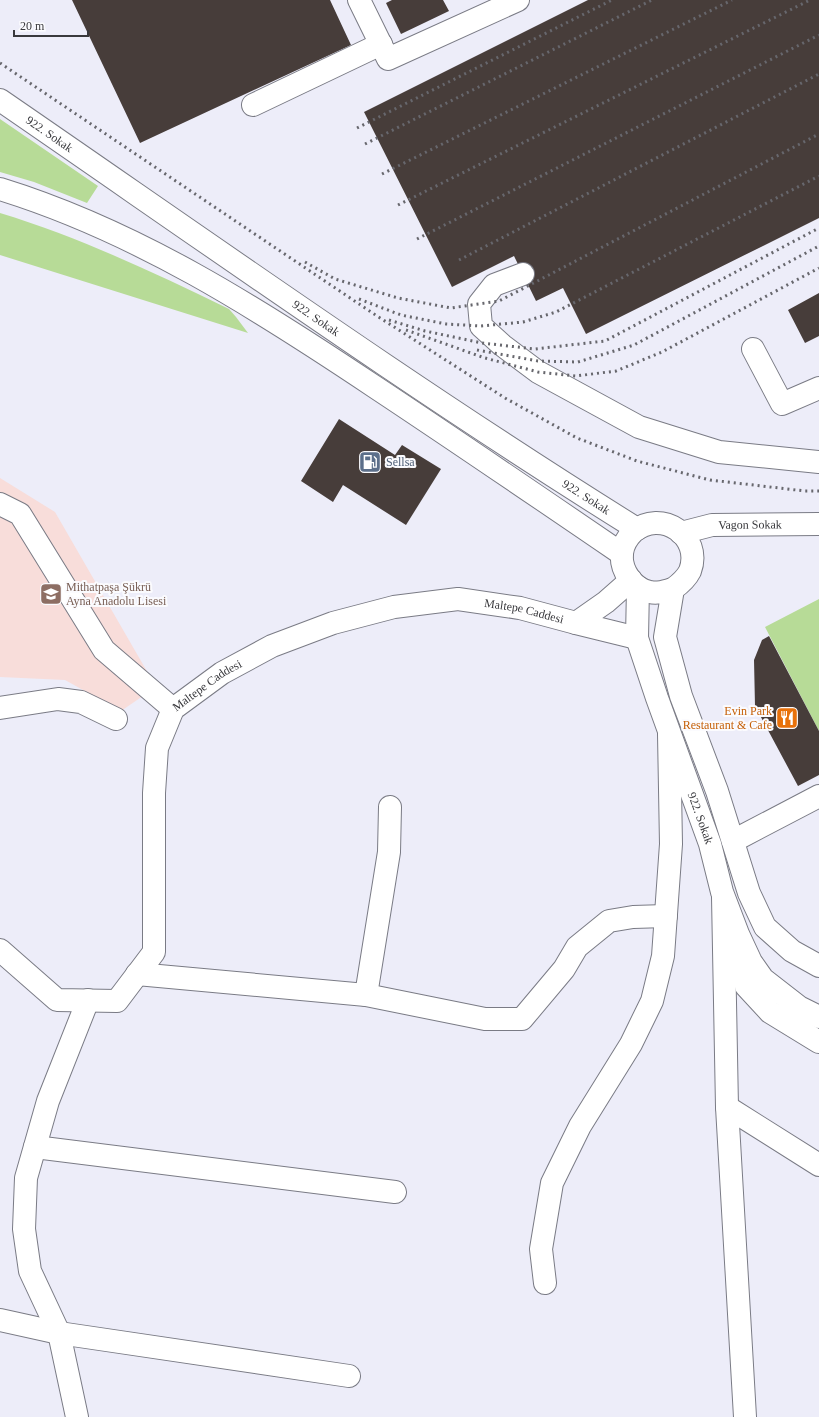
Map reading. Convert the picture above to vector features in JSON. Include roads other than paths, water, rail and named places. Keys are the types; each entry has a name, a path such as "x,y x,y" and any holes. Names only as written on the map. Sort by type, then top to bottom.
{"street":[{"path":"359,0 388,59 518,0"},
{"path":"253,104 381,44"},
{"name":"922. Sokak","path":"0,100 394,371 548,473 637,529"},
{"name":"922. Sokak","path":"0,189 64,211 107,230 228,292 301,337 622,554"},
{"path":"523,274 494,284 479,304 481,326 502,345 538,372 639,427 719,452 819,462"},
{"path":"753,349 782,404 819,388"},
{"path":"0,504 20,514 104,650 174,709"},
{"path":"657,523 667,524 676,528 681,533 685,537 690,548 692,560 690,571 683,581 673,589 662,592 650,592 634,584 625,572 622,554 630,535 637,529 647,524 657,523"},
{"name":"Vagon Sokak","path":"681,533 712,525 819,524"},
{"name":"922. Sokak","path":"634,584 637,638 710,844 722,892 741,940 751,962 763,979 799,1007 819,1017"},
{"name":"Maltepe Caddesi","path":"0,950 57,1000 117,1001 154,952 154,793 157,748 174,709 222,673 272,646 333,623 394,607 458,599 520,608 576,624 634,584"},
{"path":"673,589 665,637 681,696 717,791 749,893 765,927 792,951 816,961"},
{"path":"576,624 637,638"},
{"path":"0,708 58,699 81,702 116,719"},
{"path":"545,1283 541,1249 552,1183 580,1126 631,1044 652,1001 663,956 671,844 669,731"},
{"path":"733,841 819,796"},
{"path":"366,995 389,852 390,808"},
{"path":"722,892 727,1107 745,1417"},
{"path":"137,974 366,995 485,1019 522,1019 564,969 577,947 609,921 633,917 666,916"},
{"path":"741,940 746,986 770,1012 819,1042"},
{"path":"77,1417 59,1333 30,1271 24,1229 26,1178 48,1101 88,1000"},
{"path":"727,1107 819,1165"},
{"path":"35,1147 395,1192"},
{"path":"0,1320 59,1333 349,1376"}],"railway":[{"path":"357,128 612,0"},
{"path":"365,144 652,0"},
{"path":"382,174 732,0"},
{"path":"398,205 810,0"},
{"path":"417,239 819,35"},
{"path":"0,63 377,316 505,398 577,438 637,461 710,480 805,491 819,491"},
{"path":"459,260 819,74"},
{"path":"305,262 335,279 398,298 451,308 499,301 819,134"},
{"path":"359,299 401,315 446,324 481,326 523,322 556,312 819,176"},
{"path":"389,320 425,331 482,343 535,349 605,341 819,228"},
{"path":"477,350 538,361 578,362 634,345 819,246"},
{"path":"406,330 485,358 538,372 576,376 616,371 662,352 819,268"}],"place":[{"name":"Sellsa","path":"370,462"},
{"name":"Mithatpaşa Şükrü Ayna Anadolu Lisesi","path":"51,594"},
{"name":"Evin Park Restaurant & Cafe","path":"787,718"}]}
